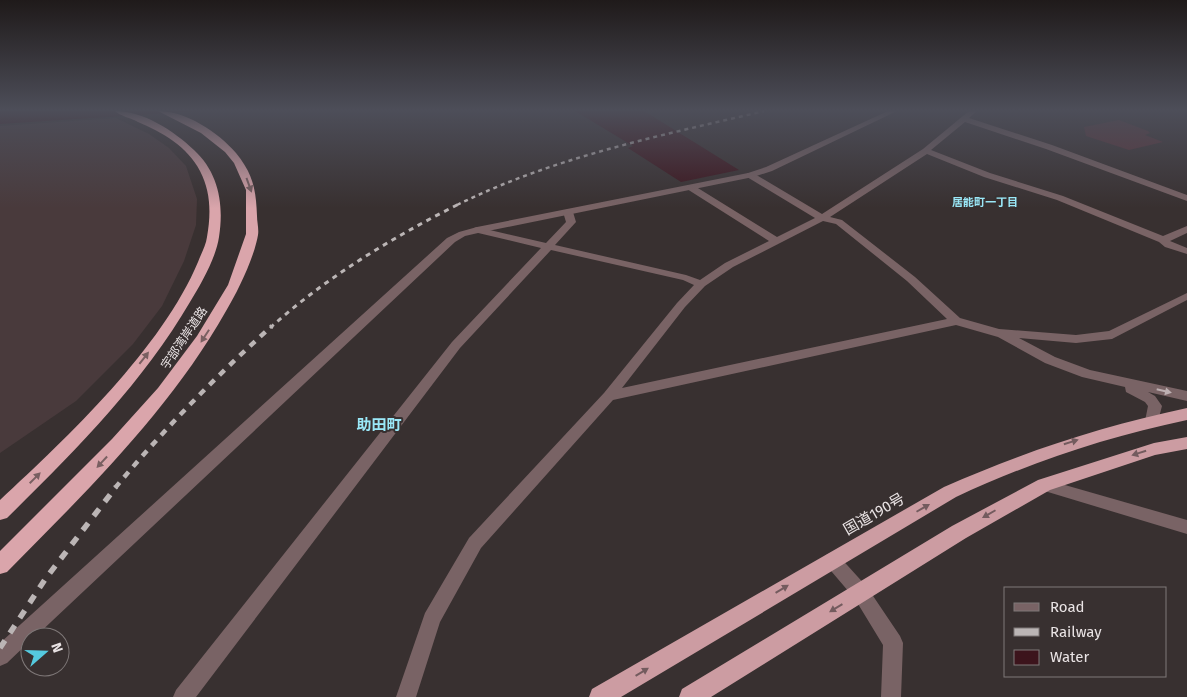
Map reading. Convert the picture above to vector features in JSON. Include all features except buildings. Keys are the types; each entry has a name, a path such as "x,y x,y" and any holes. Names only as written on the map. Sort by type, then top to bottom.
{"highway":[{"name":"宇部湾岸道路","path":"0,512 90,422 142,362 178,312 202,267 210,248 217,216 216,202 209,178 200,163 182,144"},
{"name":"宇部湾岸道路","path":"0,565 100,465 164,392 187,362 220,312 238,277 247,251 254,218 251,191 242,168 220,144"},
{"name":"国道190号","path":"600,697 950,492 1004,466 1057,446 1110,430 1187,414"},
{"path":"690,697 959,532 1044,485 1154,449 1187,443"}],"street":[{"path":"0,656 436,253 457,237 477,230 750,175 768,170 824,144"},
{"path":"406,697 432,619 474,543 609,396 681,305 701,284 729,265 822,218 935,144"},
{"path":"1038,144 1187,198"},
{"path":"926,151 987,175 1060,198 1187,251"},
{"path":"750,175 822,218 839,222 911,279 956,321 999,333 1076,339 1112,335 1187,296"},
{"path":"690,187 776,240"},
{"path":"183,697 456,345 571,222 568,212"},
{"path":"1163,240 1187,229"},
{"path":"477,230 686,278 701,284"},
{"path":"609,396 956,321"},
{"path":"999,333 1050,360 1087,374 1187,396"},
{"path":"1106,378 1150,399 1155,406 1152,421"},
{"path":"1044,485 1187,527"},
{"path":"832,560 861,593 893,643 891,697"}],"shaded area":[{"path":"0,144 163,144 186,166 197,199 196,225 184,261 162,306 133,344 76,401 0,453"},
{"path":"1109,144 1157,144 1129,150"}],"water":[{"path":"629,144 696,144 739,170 681,182 628,148 633,146"}],"railway":[{"path":"458,205 531,174 629,144"},
{"path":"270,328 313,292 337,275 409,230 458,205"},
{"path":"115,488 190,404 272,326"},
{"path":"0,648 46,578 116,487"}],"district":[{"name":"居能町一丁目","path":"985,202"},
{"name":"助田町","path":"379,425"}]}
